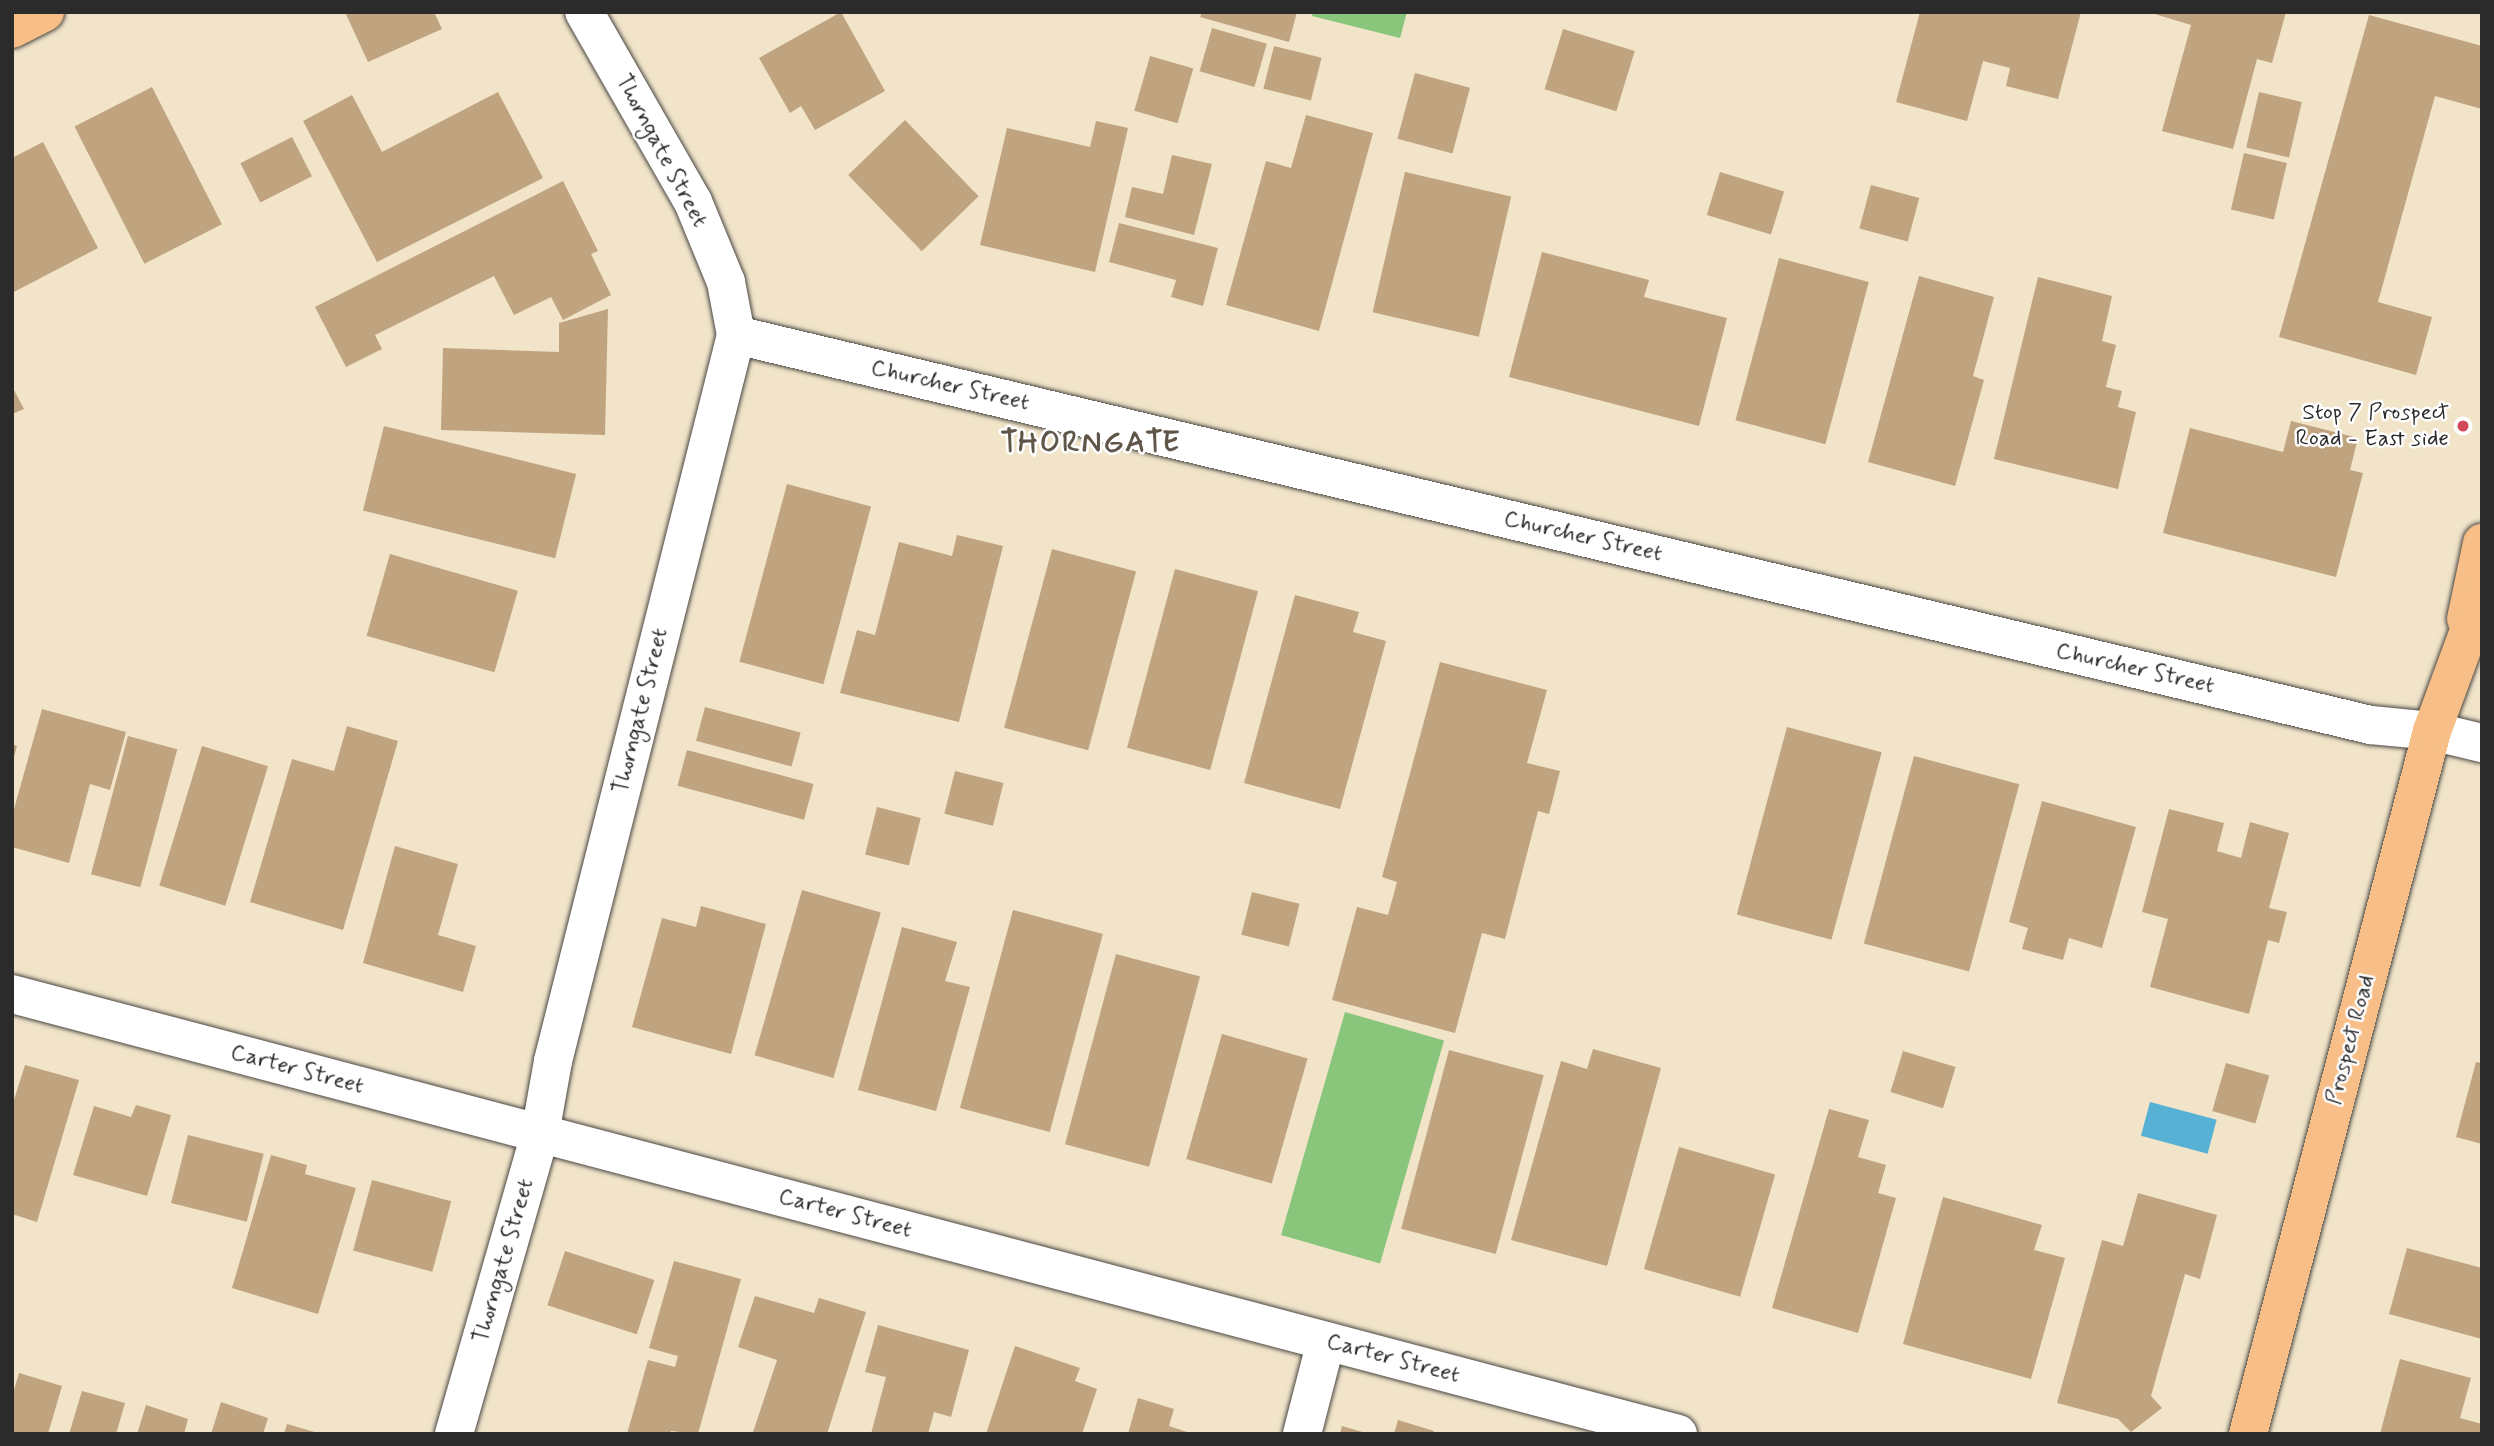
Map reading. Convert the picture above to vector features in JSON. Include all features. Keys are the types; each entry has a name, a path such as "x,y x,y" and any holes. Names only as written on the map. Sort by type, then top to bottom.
{"main road":[{"path":"12,29 45,12"},
{"name":"Prospect Road","path":"2460,648 2482,543"},
{"name":"Prospect Road","path":"2248,1434 2432,731 2460,648 2482,595"}],"street":[{"name":"Thorngate Street","path":"454,1434 540,1134 552,1061 736,335 726,282 693,202 584,12"},
{"name":"Churcher Street","path":"736,335 2371,725 2432,731 2482,743"},
{"name":"Carter Street","path":"12,994 1678,1434"},
{"path":"1302,1434 1326,1341"}],"green space":[{"path":"1313,12 1407,12 1400,38 1312,16"},
{"path":"1345,1012 1444,1040 1380,1263 1281,1235"}],"water":[{"path":"2150,1102 2217,1120 2208,1154 2141,1136"}],"building":[{"path":"345,12 434,12 442,29 368,62"},
{"path":"841,12 885,91 815,130 801,106 790,113 759,58"},
{"path":"1202,12 1297,12 1289,42 1200,17"},
{"path":"1920,12 2081,12 2058,99 2006,86 2010,68 1983,61 1967,121 1896,102"},
{"path":"2148,12 2286,12 2272,63 2257,59 2233,149 2162,131 2191,25"},
{"path":"2369,15 2482,46 2482,109 2435,96 2378,302 2432,317 2416,375 2279,337"},
{"path":"1212,28 1267,44 1254,87 1200,71"},
{"path":"1563,29 1635,51 1616,111 1545,89"},
{"path":"1274,46 1322,58 1311,101 1263,89"},
{"path":"1150,56 1193,68 1178,123 1134,111"},
{"path":"1415,73 1470,88 1452,153 1397,139"},
{"path":"152,87 222,224 144,264 74,126"},
{"path":"498,92 543,178 377,262 303,121 352,95 382,152"},
{"path":"2259,92 2302,102 2289,157 2246,148"},
{"path":"1306,115 1373,133 1319,331 1226,305 1266,161 1291,168"},
{"path":"905,120 979,196 922,251 848,175"},
{"path":"1096,121 1128,128 1095,272 980,245 1007,128 1090,147"},
{"path":"292,137 312,176 260,203 240,163"},
{"path":"43,142 98,248 12,293 12,158"},
{"path":"2244,153 2287,163 2274,219 2231,210"},
{"path":"1172,155 1212,164 1194,235 1125,217 1132,187 1163,194"},
{"path":"1405,172 1511,197 1479,337 1373,312"},
{"path":"1720,172 1784,192 1771,235 1707,215"},
{"path":"563,181 598,251 591,254 611,295 563,320 551,297 514,315 494,276 375,335 382,349 346,367 315,307"},
{"path":"1871,185 1919,198 1908,241 1859,228"},
{"path":"1119,223 1218,248 1203,306 1171,297 1176,280 1109,262"},
{"path":"1542,252 1649,280 1644,297 1727,318 1699,426 1509,377"},
{"path":"1779,258 1869,282 1825,444 1736,420"},
{"path":"1919,276 1994,297 1973,376 1984,380 1955,486 1868,462"},
{"path":"2038,277 2112,296 2102,341 2116,345 2106,387 2122,391 2118,407 2136,412 2118,489 1994,459"},
{"path":"608,309 605,435 441,430 443,348 559,352 559,323"},
{"path":"12,386 24,409 12,414"},
{"path":"2291,421 2358,438 2350,470 2363,473 2336,577 2163,533 2190,428 2283,452"},
{"path":"384,426 576,474 555,558 363,510"},
{"path":"787,484 871,507 823,684 739,662"},
{"path":"957,535 1003,546 959,722 840,693 857,630 875,635 899,542 952,556"},
{"path":"1052,549 1136,572 1088,750 1004,728"},
{"path":"390,554 518,591 494,672 367,636"},
{"path":"1175,569 1258,591 1210,770 1127,748"},
{"path":"1295,595 1359,612 1353,632 1386,641 1340,809 1244,783"},
{"path":"1440,662 1547,690 1527,763 1560,771 1549,814 1538,811 1505,939 1482,933 1455,1033 1332,1000 1357,907 1388,915 1397,882 1382,877"},
{"path":"705,707 801,733 792,766 696,741"},
{"path":"42,709 126,732 110,790 90,784 69,863 12,847 12,816"},
{"path":"347,726 398,741 343,930 250,902 292,759 334,771"},
{"path":"1787,727 1882,752 1831,940 1737,914"},
{"path":"128,736 177,749 140,887 91,874"},
{"path":"12,744 17,746 13,761 12,760"},
{"path":"202,746 268,766 225,906 159,886"},
{"path":"687,750 814,784 804,820 677,786"},
{"path":"1914,756 2019,784 1969,972 1864,943"},
{"path":"955,771 1004,783 993,826 944,814"},
{"path":"2042,801 2136,827 2102,948 2069,938 2063,960 2022,949 2028,928 2009,922"},
{"path":"877,807 921,818 909,865 865,855"},
{"path":"2169,809 2224,823 2217,851 2241,858 2250,822 2289,833 2269,908 2287,912 2279,943 2268,940 2249,1014 2150,987 2168,919 2142,912"},
{"path":"395,846 458,864 438,935 476,946 463,992 363,963"},
{"path":"802,890 881,913 833,1078 755,1055"},
{"path":"1252,892 1300,904 1289,947 1241,935"},
{"path":"701,906 766,924 731,1054 632,1027 662,918 696,927"},
{"path":"1013,910 1103,934 1050,1132 960,1108"},
{"path":"902,927 957,942 945,981 970,987 936,1111 858,1090"},
{"path":"1116,954 1200,977 1149,1167 1065,1144"},
{"path":"1222,1034 1308,1059 1272,1183 1186,1159"},
{"path":"1593,1049 1661,1068 1607,1266 1511,1240 1561,1061 1587,1069"},
{"path":"1449,1050 1544,1075 1496,1254 1401,1229"},
{"path":"1903,1051 1956,1067 1943,1108 1890,1092"},
{"path":"2476,1062 2482,1063 2482,1144 2456,1137"},
{"path":"2226,1063 2269,1075 2255,1123 2212,1111"},
{"path":"25,1065 79,1080 37,1222 12,1214 12,1106"},
{"path":"136,1105 171,1115 147,1196 73,1175 94,1106 131,1117"},
{"path":"1829,1109 1869,1120 1858,1157 1886,1165 1878,1193 1896,1198 1858,1333 1772,1308"},
{"path":"188,1135 264,1154 247,1222 171,1203"},
{"path":"1679,1147 1775,1175 1740,1297 1644,1269"},
{"path":"271,1155 307,1165 305,1174 356,1188 318,1314 232,1288"},
{"path":"372,1180 451,1201 432,1272 353,1251"},
{"path":"2138,1193 2217,1215 2200,1279 2185,1274 2151,1396 2162,1408 2131,1432 2118,1419 2057,1403 2102,1240 2123,1246"},
{"path":"1943,1197 2042,1225 2034,1250 2065,1258 2031,1379 1903,1344"},
{"path":"2407,1248 2482,1268 2482,1339 2389,1314"},
{"path":"565,1251 654,1280 637,1334 547,1305"},
{"path":"674,1261 741,1279 698,1434 671,1431 671,1434 627,1434 648,1360 675,1367 678,1356 649,1348"},
{"path":"755,1296 814,1313 819,1298 866,1312 827,1434 753,1432 777,1360 738,1347"},
{"path":"878,1325 969,1350 951,1417 934,1412 928,1434 871,1434 886,1377 865,1372"},
{"path":"1015,1346 1080,1368 1075,1381 1097,1389 1082,1434 986,1434"},
{"path":"2400,1359 2471,1378 2460,1418 2482,1424 2482,1434 2380,1434"},
{"path":"19,1373 62,1386 48,1434 12,1434 12,1397"},
{"path":"82,1391 125,1403 116,1434 69,1434"},
{"path":"1138,1398 1174,1409 1169,1426 1193,1434 1128,1434"},
{"path":"221,1402 268,1418 263,1434 211,1434"},
{"path":"146,1405 188,1419 184,1434 137,1434"},
{"path":"1398,1420 1434,1431 1433,1434 1394,1434"},
{"path":"287,1424 318,1433 318,1434 284,1434"},
{"path":"1342,1426 1366,1433 1366,1434 1340,1434"}],"place":[{"name":"Stop 7 Prospect Road - East side","path":"2463,426"}],"district":[{"name":"THORNGATE","path":"1091,443"}]}
